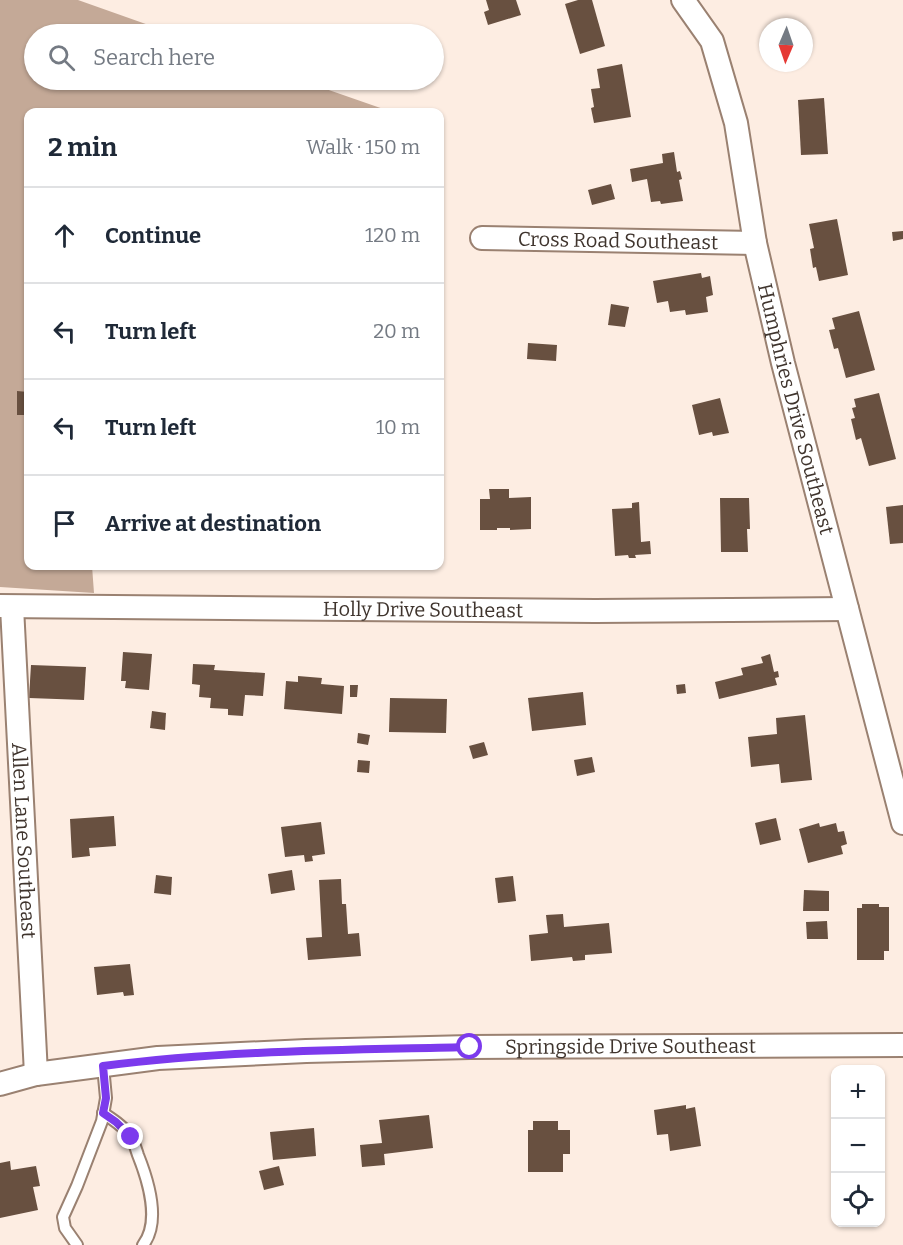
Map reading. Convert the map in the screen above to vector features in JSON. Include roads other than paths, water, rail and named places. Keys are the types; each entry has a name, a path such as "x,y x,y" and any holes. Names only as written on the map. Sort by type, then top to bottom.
{"street":[{"name":"Humphries Drive Southeast","path":"683,0 712,41 736,123 755,243 783,363 903,823"},
{"name":"Cross Road Southeast","path":"482,238 755,243"},
{"name":"Holly Drive Southeast","path":"6,607 583,611 847,609"},
{"name":"Allen Lane Southeast","path":"6,607 36,1074"},
{"name":"Springside Drive Southeast","path":"0,1084 36,1074 158,1058 306,1051 411,1048 903,1045"}],"lane":[{"path":"77,1245 65,1228 63,1217 102,1120 106,1098 103,1066"},
{"path":"103,1113 131,1137 146,1174 152,1209 150,1229 143,1245"}]}
